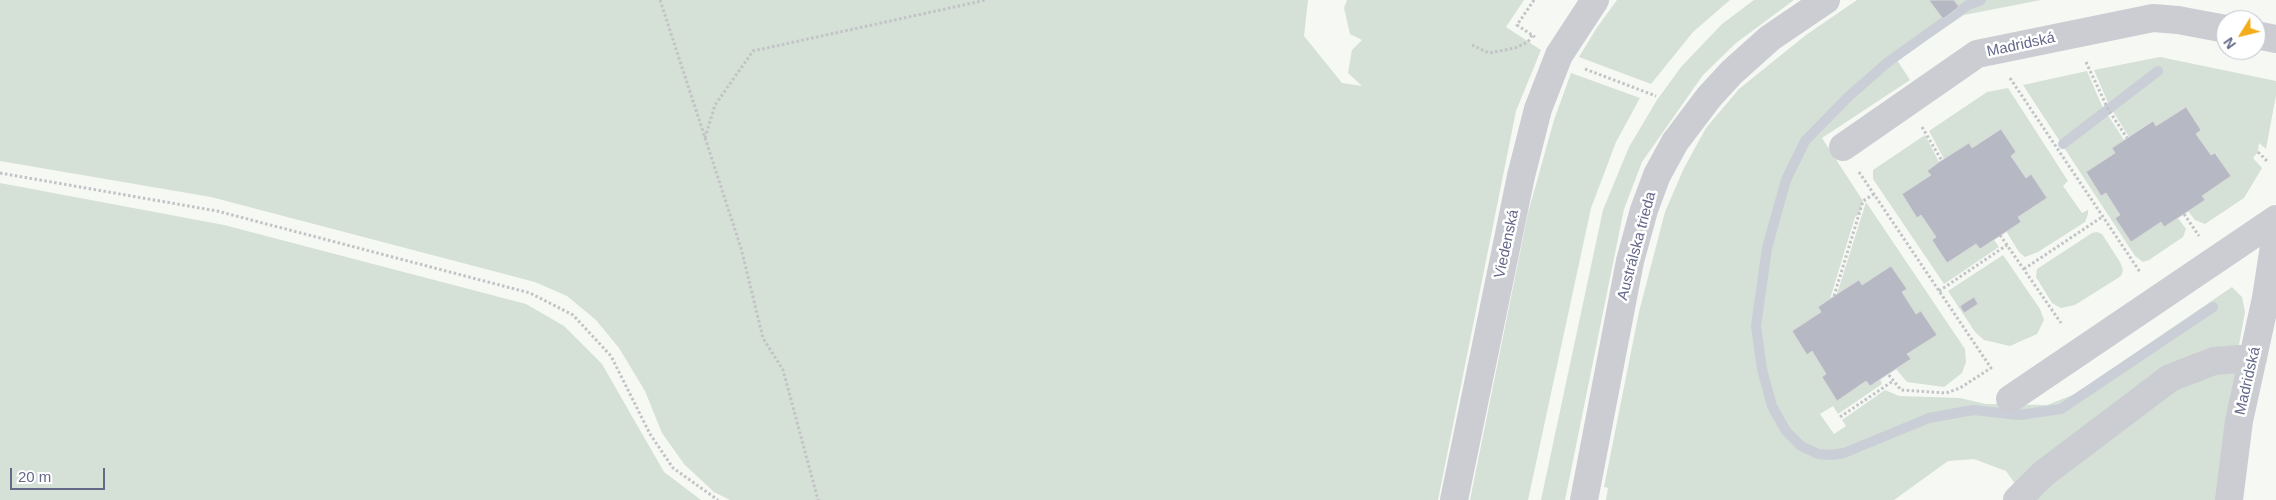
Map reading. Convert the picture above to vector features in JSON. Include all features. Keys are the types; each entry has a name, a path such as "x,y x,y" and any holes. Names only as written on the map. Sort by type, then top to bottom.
{"street":[{"name":"Viedenská","path":"1454,500 1521,176 1538,109 1559,55 1595,0"},
{"name":"Austrálska trieda","path":"1584,500 1630,261 1644,210 1657,176 1675,142 1709,97 1732,72 1770,38 1826,0"},
{"name":"Madridská","path":"1843,147 1977,54 2153,18 2178,20 2216,27"},
{"path":"2010,399 2276,219"},
{"name":"Madridská","path":"2229,500 2239,421 2253,358 2271,299 2276,233"},
{"path":"2017,500 2043,474 2170,378 2214,361 2253,358"}],"path":[{"path":"660,0 741,248 763,338 783,370 818,500"},
{"path":"662,6 665,0"},
{"path":"705,139 715,105 753,51 986,0"},
{"path":"2076,33 2108,109 2127,138"},
{"path":"1472,45 1489,53 1515,48 1528,42 1532,35"},
{"path":"1992,50 2140,272"},
{"path":"1586,70 1656,96"},
{"path":"1908,101 1942,161"},
{"path":"1843,147 1991,368 1960,388 1946,394 1901,390 1888,374"},
{"path":"2258,152 2267,161"},
{"path":"0,173 218,211 530,293 573,315 611,356 634,398 650,434 674,468 718,500"},
{"path":"1834,296 1863,202 1874,194"},
{"path":"2024,269 2102,217"},
{"path":"2000,235 2061,323"},
{"path":"1939,291 2008,245"},
{"path":"1840,416 1894,381"}],"shaded area":[{"path":"0,0 1308,0 1304,36 1342,83 1362,86 1348,73 1352,50 1362,40 1350,34 1344,8 1347,0 1524,0 1506,27 1541,50 1516,111 1438,500 730,500 714,492 684,464 662,433 645,391 619,348 596,320 567,296 535,282 211,197 0,161"},
{"path":"1617,0 1730,0 1693,32 1651,84 1579,57"},
{"path":"1754,0 1794,0 1736,43 1703,75 1642,162 1624,209 1565,500 1541,500 1603,210 1629,147 1657,100 1681,67 1722,24"},
{"path":"1857,0 2041,0 1964,15 1897,60 1910,80 1822,138 1863,201 1859,214 1855,217 1830,299 1818,307 1821,312 1792,331 1807,355 1812,351 1826,374 1822,377 1837,400 1866,381 1870,386 1880,379 1882,384 1838,414 1833,406 1820,414 1834,434 1846,426 1842,420 1885,390 1899,396 1960,398 1986,404 2047,405 2075,394 2232,287 2242,297 2245,312 2239,345 2018,488 2006,471 1974,459 1948,461 1894,500 1606,500 1608,488 1604,487 1639,312 1665,212 1684,168 1706,128 1739,89 1806,35"},
{"path":"2160,57 2276,81 2276,95 2266,149 2259,143 2258,152 2253,158 2262,168 2244,198 2205,224 2195,220 2188,211 2202,196 2230,176 2216,153 2211,155 2196,134 2201,130 2186,107 2156,126 2152,121 2129,137 2109,105 2094,70"},
{"path":"2087,71 2102,106 2124,140 2115,153 2086,173 2101,196 2106,193 2161,222 2164,227 2178,218 2186,229 2183,237 2143,262 2135,256 2023,85"},
{"path":"1571,73 1640,98 1616,142 1591,208 1528,500 1470,500 1528,213 1554,120"},
{"path":"2008,88 2068,181 2063,186 2082,213 2088,210 2085,222 2038,252 2025,257 2019,252 2006,231 2018,217 2031,174 2026,178 2011,156 2016,152 2001,129 1972,148 1944,159 1929,131 1987,92"},
{"path":"1925,135 1939,162 1927,171 1931,175 1902,194 1917,218 1921,215 1936,237 1932,240 1947,263 1976,244 1980,249 1994,240 1999,247 1944,284 1873,179 1873,170"},
{"path":"0,183 224,225 526,304 564,326 602,364 664,472 701,500 0,500"},
{"path":"1866,202 1965,349 1966,362 1962,373 1944,387 1907,382 1896,369 1910,360 1907,354 1937,335 1922,312 1916,314 1902,292 1907,289 1891,266 1862,285 1837,294"},
{"path":"2092,233 2102,234 2120,262 2123,270 2121,276 2075,305 2061,308 2052,303 2036,277 2037,269"},
{"path":"2003,255 2040,309 2044,320 2037,334 2010,346 1984,340 1975,332 1948,291"},
{"path":"2237,357 2229,500 2017,500 2170,378"}],"building":[{"path":"1929,0 1954,0 1959,7 1943,19"},
{"path":"2186,107 2201,130 2196,134 2211,155 2215,153 2231,176 2202,196 2205,200 2184,214 2164,227 2161,222 2131,242 2115,218 2120,215 2106,193 2101,196 2086,172 2115,153 2112,148 2153,121 2156,126"},
{"path":"2001,129 2016,152 2011,156 2026,178 2031,174 2047,198 2018,217 2021,222 1980,249 1976,244 1947,263 1932,240 1936,237 1921,215 1917,218 1902,194 1931,175 1927,171 1939,162 1969,143 1972,148"},
{"path":"1891,266 1907,289 1902,292 1916,314 1921,311 1937,335 1907,354 1911,359 1870,386 1866,381 1837,401 1822,377 1826,374 1812,351 1807,355 1792,331 1821,312 1818,307 1837,294 1859,280 1862,285"},
{"path":"1974,297 1978,304 1964,313 1960,306"}],"waterway":[{"path":"1981,0 1968,5 1888,62 1849,96 1805,141 1786,180 1767,248 1756,326 1762,369 1772,406 1786,431 1801,446 1818,454 1831,455 1844,453 1929,418 1973,410 2019,415 2061,409 2213,307"},
{"path":"2063,144 2158,71"}]}
